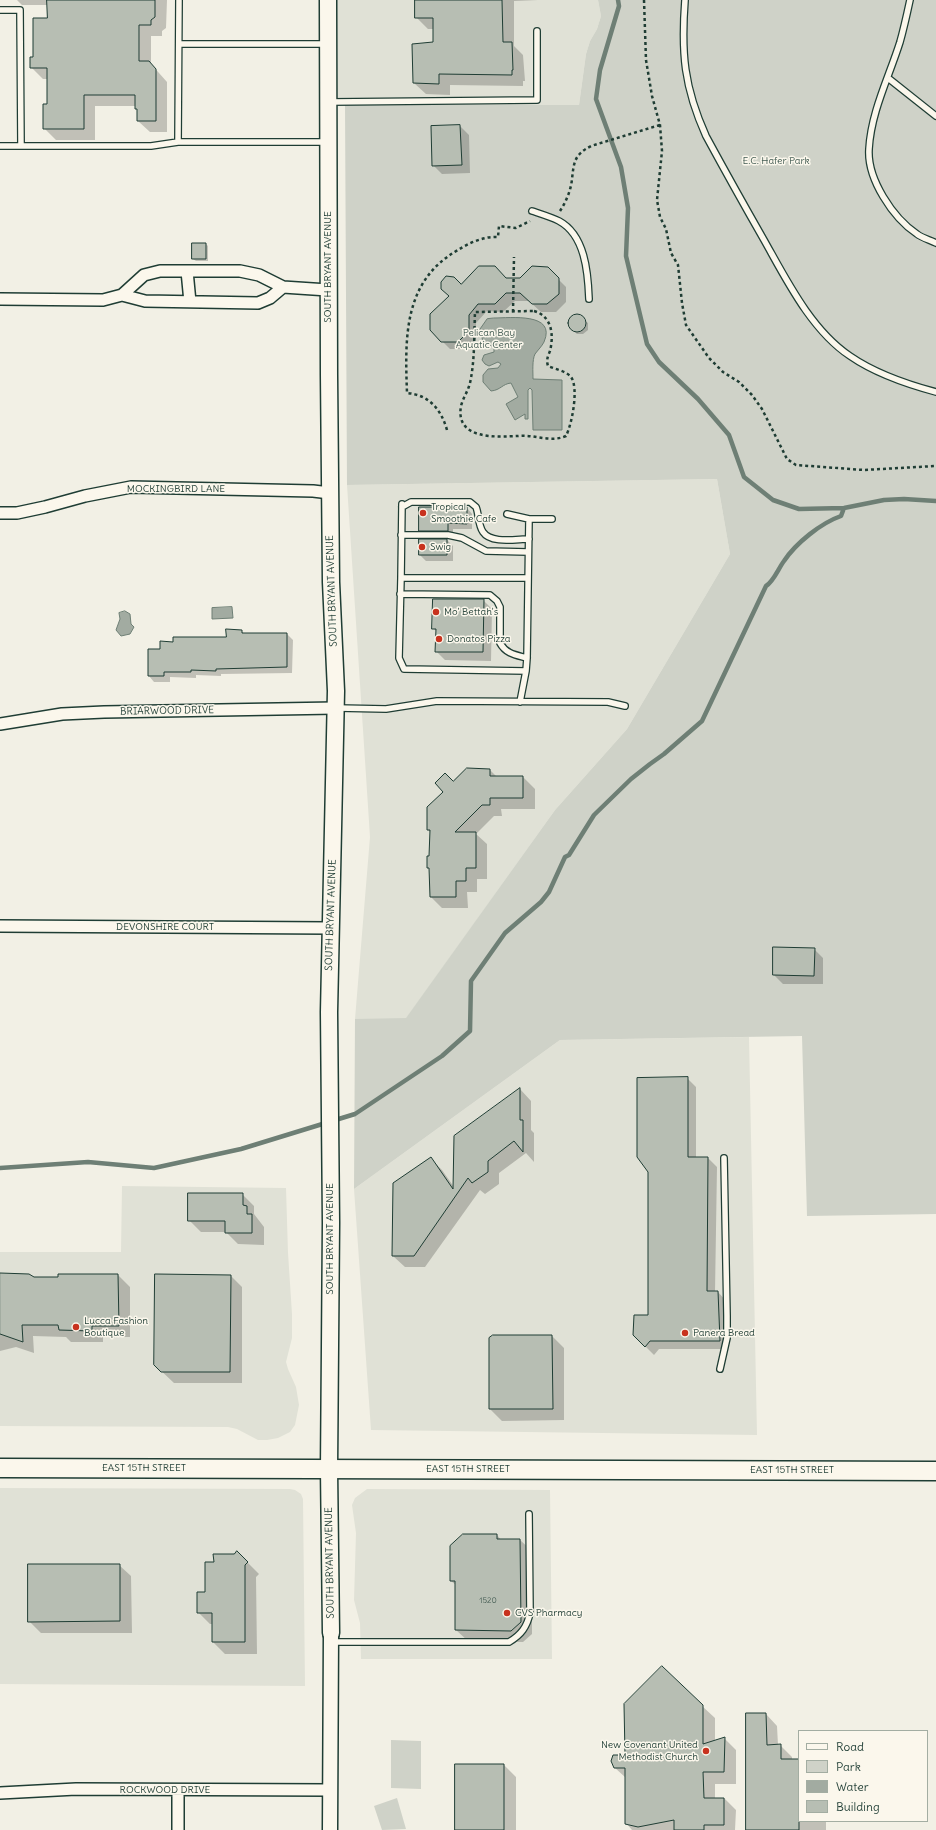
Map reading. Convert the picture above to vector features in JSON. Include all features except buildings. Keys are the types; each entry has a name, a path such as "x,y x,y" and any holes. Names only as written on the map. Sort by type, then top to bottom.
{"main road":[{"name":"SOUTH BRYANT AVENUE","path":"328,0 330,493 335,708 334,839 330,928 331,1223 329,1469 331,1638"},
{"name":"EAST 15TH STREET","path":"0,1468 936,1472"}],"street":[{"path":"0,300 103,300 122,295 144,275 160,271 240,271 259,275 283,287 328,290"},
{"path":"188,271 190,302"},
{"path":"122,295 145,301 258,303 270,298 283,287"},
{"name":"MOCKINGBIRD LANE","path":"0,512 17,512 44,508 85,496 131,488 313,491 330,493"},
{"name":"BRIARWOOD DRIVE","path":"0,724 62,714 335,708"},
{"name":"DEVONSHIRE COURT","path":"0,926 330,928"},
{"name":"SOUTH BRYANT AVENUE","path":"330,1830 331,1638"},
{"name":"ROCKWOOD DRIVE","path":"0,1793 76,1789 330,1790"},
{"path":"178,1790 178,1830"}],"lane":[{"path":"178,142 179,0"},
{"path":"685,0 683,49 684,65 694,111 706,136 792,289 821,330 849,356 875,371 909,385 936,392"},
{"path":"910,0 901,40 874,117 868,150 872,174 882,195 899,218 917,234 936,243"},
{"path":"0,10 20,10 21,146"},
{"path":"328,102 537,100 537,31"},
{"path":"179,44 328,44"},
{"path":"888,78 936,116"},
{"path":"0,146 151,146 178,142 328,142"},
{"path":"532,212 555,219 571,231 579,244 585,262 588,277 589,299"},
{"path":"526,671 404,669 399,658 402,505 411,502 470,502 476,507 483,532 489,537 496,539 529,539"},
{"path":"507,514 529,519 552,519"},
{"path":"520,702 527,658 529,519"},
{"path":"401,535 448,535 462,538 486,551 528,552"},
{"path":"401,578 528,578"},
{"path":"400,594 490,595 497,601 500,607 500,643 509,653 527,658"},
{"path":"335,708 386,709 437,701 608,702 624,706"},
{"path":"720,1369 727,1338 724,1158"},
{"path":"331,1638 429,1642 508,1642 526,1628 530,1613 529,1514"}],"path":[{"path":"644,0 646,60 652,96 660,124 662,151 657,200 660,217 666,229 671,253 678,265 686,325 709,358 723,372 739,382 762,409 787,459 796,465 864,470 936,466"},
{"path":"555,219 566,201 572,180 572,168 576,158 583,150 591,146 660,124"},
{"path":"447,430 444,419 435,406 422,396 406,393 408,325 418,290 433,269 452,253 476,241 491,236 498,236 499,226 516,228 527,221 532,221"},
{"path":"513,312 514,257"},
{"path":"534,311 544,315 548,321 552,336 547,357 548,366 568,375 574,384 573,414 566,436 561,438 542,439 520,436 479,435 471,432 462,420 461,405 468,390 471,376 475,312 513,312 534,311"}],"shaded area":[{"path":"328,0 598,0 601,16 586,54 579,105 328,105"},
{"path":"717,479 730,554 627,729 555,810 406,1019 355,1019 370,837 347,485"},
{"path":"749,1037 757,1435 371,1430 354,1189 560,1040"},
{"path":"122,1186 286,1188 292,1338 286,1362 296,1387 299,1405 295,1425 290,1432 278,1438 258,1440 237,1429 228,1427 0,1426 0,1252 121,1252"},
{"path":"0,1488 295,1490 301,1494 303,1499 305,1686 0,1684"},
{"path":"367,1489 550,1490 552,1659 361,1659 360,1623 354,1600 356,1533 352,1505 355,1498"}],"green space":[{"path":"598,0 936,0 936,1214 807,1216 802,1036 560,1040 354,1189 355,1019 406,1018 555,810 627,729 730,554 717,479 347,485 345,105 579,105 586,54 601,16"},
{"path":"391,1740 421,1741 421,1789 391,1788"},
{"path":"397,1798 406,1829 382,1830 374,1806"}],"water":[{"path":"487,319 530,319 538,321 544,326 546,332 544,342 534,357 533,379 562,380 562,430 533,430 532,390 530,388 528,390 528,419 525,419 525,414 515,420 506,404 518,397 511,383 491,391 483,382 483,375 488,369 498,368 501,364 498,362 489,366 482,360 484,355 494,352 494,347 483,342 480,329"},
{"path":"232,607 233,618 212,619 212,608"},
{"path":"125,611 130,614 131,624 134,627 130,634 121,636 116,630 120,619 119,613"}],"waterway":[{"path":"618,0 619,6 600,70 596,99 621,167 628,208 626,256 647,344 659,362 698,399 729,435 744,477 773,500 799,509 844,508 884,500 904,499 936,501"},
{"path":"0,1168 88,1162 154,1168 241,1149 355,1114 442,1056 470,1031 471,981 505,933 541,902 549,892 565,857 569,855 594,815 631,779 664,754 702,721 766,586 795,547 825,523 841,516 844,508"}],"place":[{"name":"Tropical Smoothie Cafe","path":"423,513"},
{"name":"Swig","path":"422,547"},
{"name":"Mo' Bettah's","path":"436,612"},
{"name":"Donatos Pizza","path":"439,639"},
{"name":"Lucca Fashion Boutique","path":"76,1327"},
{"name":"Panera Bread","path":"685,1333"},
{"name":"CVS Pharmacy","path":"507,1613"},
{"name":"New Covenant United Methodist Church","path":"706,1751"}],"park label":[{"name":"E.C. Hafer Park","path":"776,161"},
{"name":"Pelican Bay Aquatic Center","path":"489,338"}]}
